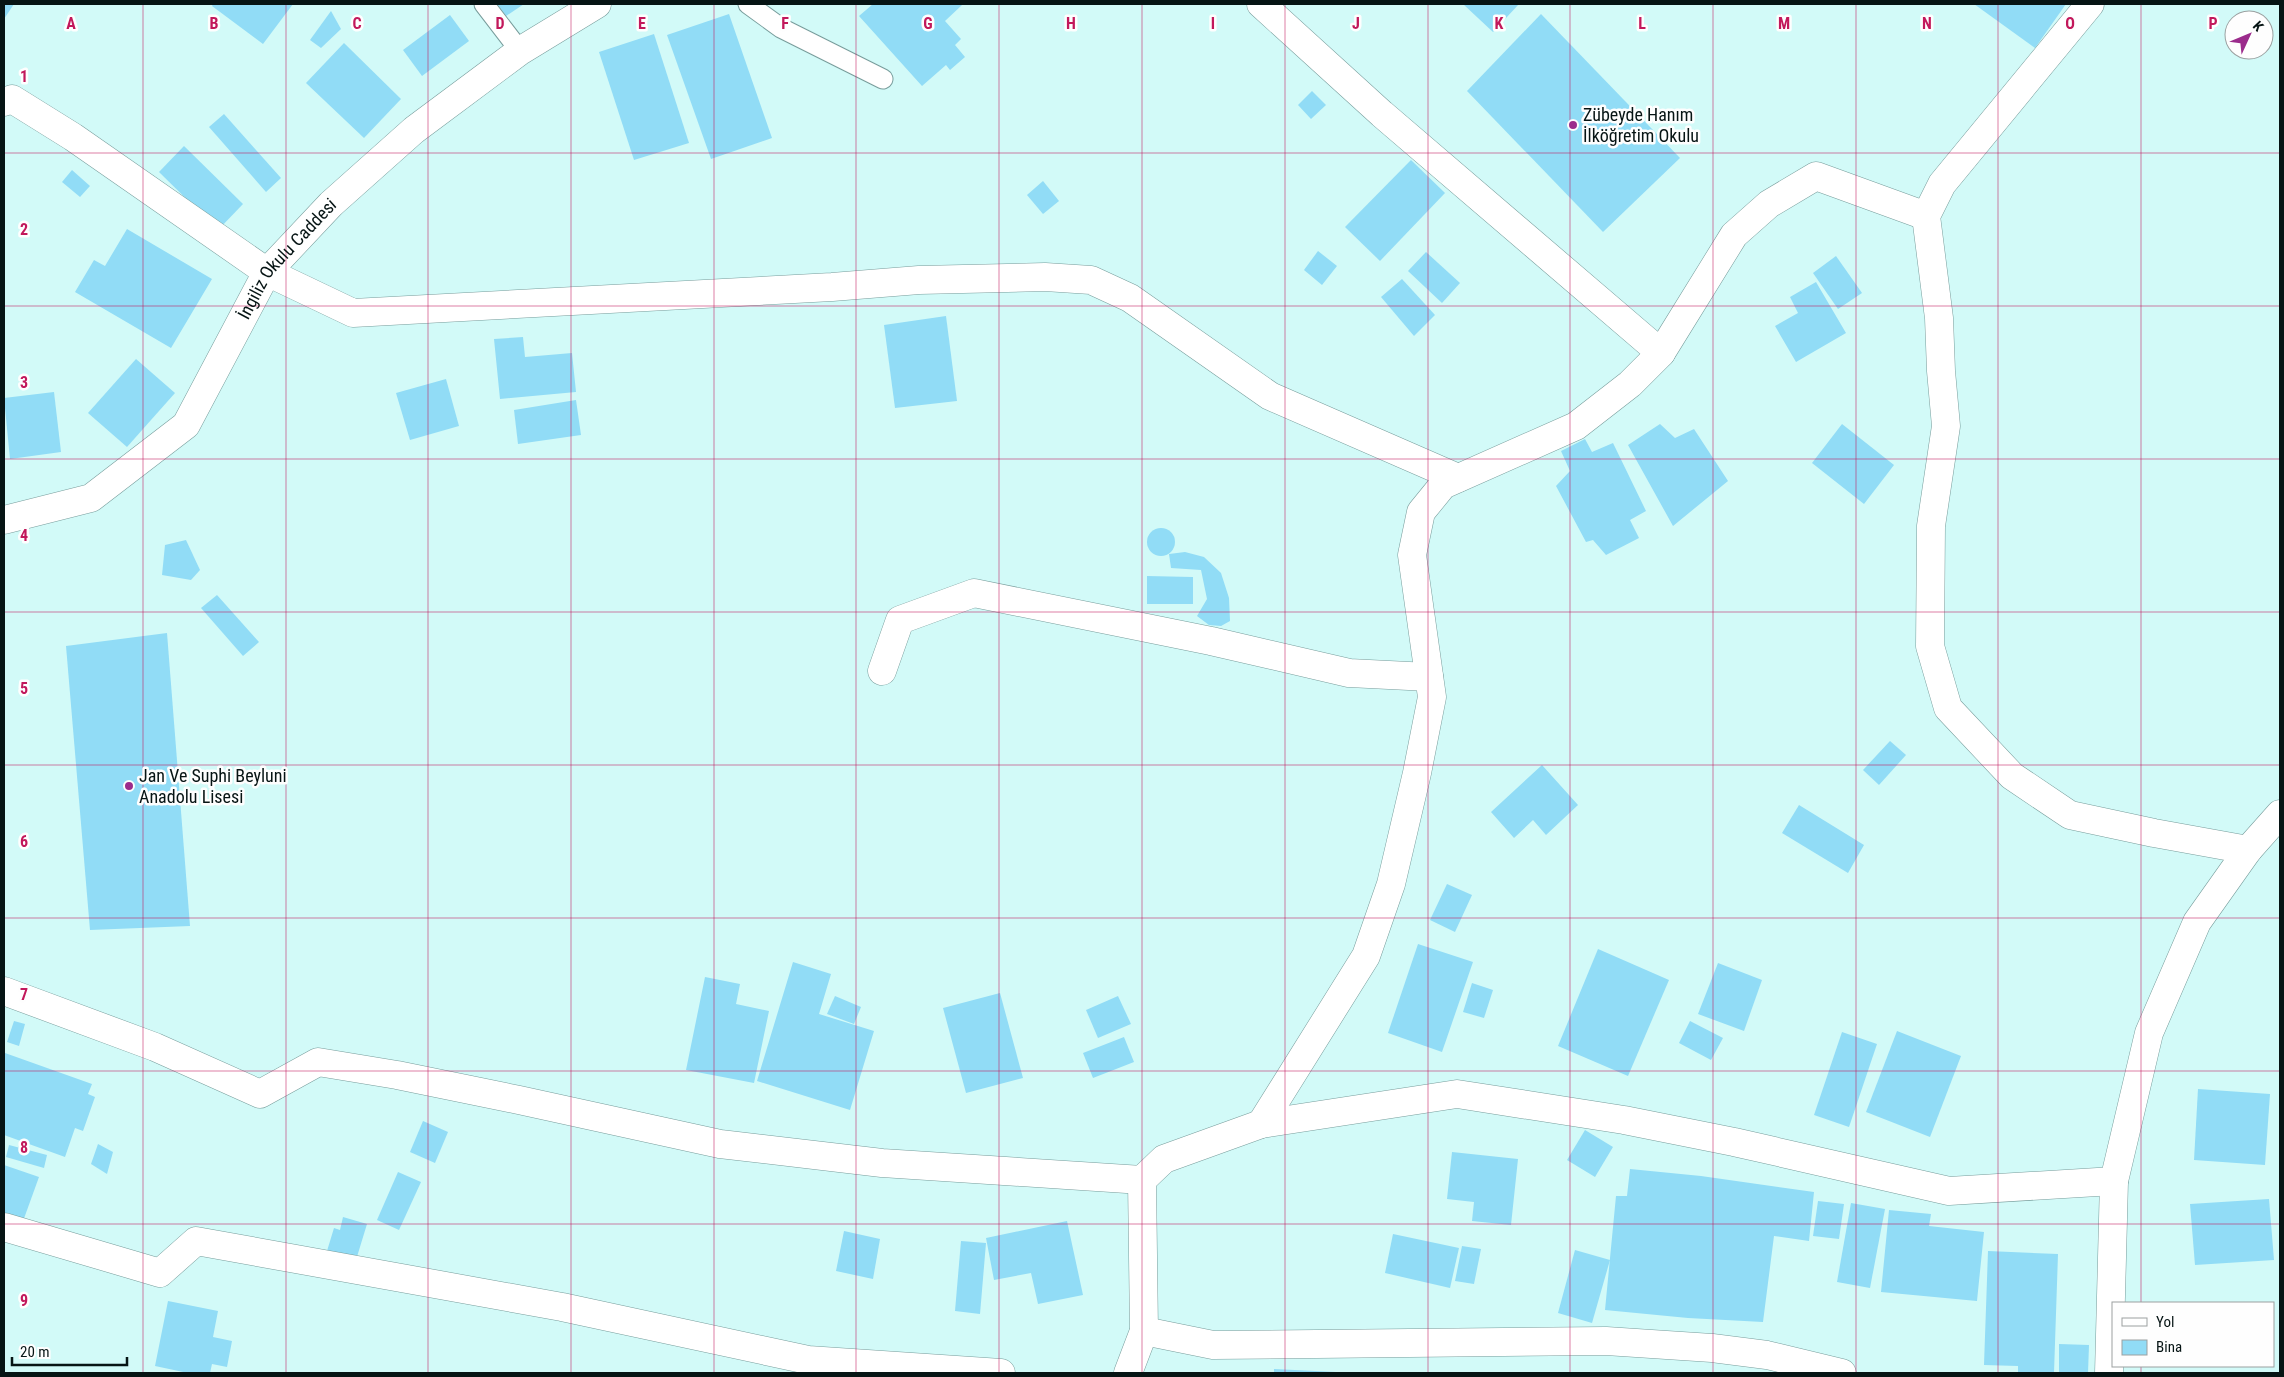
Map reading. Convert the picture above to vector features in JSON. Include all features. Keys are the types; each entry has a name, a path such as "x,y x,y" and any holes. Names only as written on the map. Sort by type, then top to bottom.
{"street":[{"name":"İngiliz Okulu Caddesi","path":"4,520 91,498 186,425 267,272 331,204 414,130 520,51 597,4"},
{"path":"1261,4 1382,114 1660,353"},
{"path":"2090,4 1942,184 1926,216 1939,318 1946,426 1931,526 1930,646 1948,708 2012,776 2070,816 2248,850"},
{"path":"4,102 12,99 73,137 267,272 353,313 823,288 919,280 1045,277 1091,280 1130,298 1270,396 1458,478"},
{"path":"1261,1124 1366,956 1390,884 1417,773 1432,697 1412,556 1421,512 1443,485 1576,426 1630,384 1660,353 1734,236 1769,204 1816,176 1926,216"},
{"path":"882,671 900,620 974,593 1212,641 1349,673 1429,677"},
{"path":"2109,1373 2114,1181 2150,1033 2197,922 2248,850 2280,814"},
{"path":"4,991 155,1047 260,1094 318,1062 397,1075 500,1096 720,1144 882,1163 1142,1180"},
{"path":"1128,1373 1144,1331 1142,1180 1164,1159 1261,1124 1457,1094 1624,1120 1734,1142 1949,1191 2114,1181"},
{"path":"4,1227 160,1273 196,1241 562,1307 808,1360 1001,1373"},
{"path":"1144,1331 1212,1345 1606,1341 1712,1348 1767,1355 1842,1373"}],"lane":[{"path":"484,4 520,51"},
{"path":"748,4 781,28 883,79"}],"building":[{"path":"4,4 14,4 4,19"},
{"path":"213,4 293,4 263,44 212,6"},
{"path":"497,4 524,4 506,16"},
{"path":"873,4 961,4 945,21 961,39 955,45 965,57 950,70 946,65 922,86 859,16"},
{"path":"1463,4 1519,4 1493,32"},
{"path":"1974,4 2066,4 2035,48"},
{"path":"331,11 341,29 321,48 310,40"},
{"path":"729,14 772,138 711,159 667,35"},
{"name":"Zübeyde Hanım İlköğretim Okulu","path":"1541,14 1680,158 1603,232 1467,91"},
{"path":"450,15 469,41 422,76 403,50"},
{"path":"654,34 689,143 634,160 599,52"},
{"path":"344,43 401,99 364,138 306,83"},
{"path":"1312,91 1326,105 1311,119 1298,105"},
{"path":"224,114 281,178 266,192 209,127"},
{"path":"184,146 243,204 218,230 159,172"},
{"path":"1411,160 1445,193 1380,261 1345,227"},
{"path":"72,170 90,186 80,197 62,182"},
{"path":"1043,181 1059,201 1043,214 1027,195"},
{"path":"127,229 212,279 171,348 75,292 94,260 105,266"},
{"path":"1318,251 1337,266 1322,285 1304,270"},
{"path":"1426,252 1460,283 1442,303 1408,271"},
{"path":"1836,256 1862,293 1838,309 1813,273"},
{"path":"1402,279 1435,315 1414,336 1381,297"},
{"path":"1816,282 1846,333 1796,362 1775,326 1798,313 1790,297"},
{"path":"946,316 957,401 895,408 884,325"},
{"path":"523,337 525,357 572,353 576,392 500,399 494,339"},
{"path":"136,359 175,393 127,447 88,413"},
{"path":"446,379 459,426 410,440 396,393"},
{"path":"54,392 61,452 10,459 4,398"},
{"path":"576,400 581,435 518,444 514,410"},
{"path":"1660,424 1675,438 1694,429 1728,481 1673,526 1628,445"},
{"path":"1842,424 1894,465 1864,504 1812,463"},
{"path":"1585,439 1592,452 1613,443 1646,511 1630,520 1639,538 1606,555 1593,540 1586,542 1556,486 1570,471 1561,451"},
{"path":"1161,528 1171,532 1175,542 1171,552 1161,556 1151,552 1147,542 1151,532"},
{"path":"186,540 200,570 191,580 162,575 165,545"},
{"path":"1185,552 1204,557 1221,573 1229,598 1230,621 1221,626 1209,625 1197,616 1207,599 1201,570 1171,568 1169,554"},
{"path":"1147,576 1193,577 1193,604 1147,604"},
{"path":"217,595 259,642 243,656 201,608"},
{"name":"Jan Ve Suphi Beyluni Anadolu Lisesi","path":"167,633 190,926 90,930 66,646"},
{"path":"1890,741 1906,755 1879,785 1863,770"},
{"path":"1542,765 1578,805 1546,835 1533,820 1514,838 1491,812"},
{"path":"1799,805 1864,845 1848,873 1782,833"},
{"path":"1447,884 1472,895 1455,932 1430,920"},
{"path":"1418,944 1473,962 1442,1052 1388,1033"},
{"path":"1598,949 1669,980 1628,1076 1558,1046"},
{"path":"793,962 831,974 819,1014 874,1031 850,1110 757,1081"},
{"path":"1718,963 1762,980 1744,1031 1698,1014"},
{"path":"705,977 740,984 736,1004 769,1011 754,1083 686,1070"},
{"path":"1472,983 1493,990 1484,1018 1463,1012"},
{"path":"1000,993 1023,1078 966,1093 943,1008"},
{"path":"835,996 861,1007 854,1024 827,1014"},
{"path":"1118,996 1131,1024 1098,1038 1086,1010"},
{"path":"14,1021 25,1024 19,1046 7,1042"},
{"path":"1690,1021 1723,1038 1711,1060 1679,1043"},
{"path":"1897,1031 1961,1056 1930,1137 1866,1112"},
{"path":"1842,1032 1877,1044 1849,1127 1814,1115"},
{"path":"1124,1037 1134,1062 1093,1078 1083,1053"},
{"path":"5,1053 92,1084 88,1094 95,1097 83,1131 75,1128 65,1157 4,1135"},
{"path":"2198,1089 2270,1094 2265,1165 2194,1160"},
{"path":"423,1121 448,1132 435,1163 410,1152"},
{"path":"1585,1130 1613,1147 1595,1177 1567,1160"},
{"path":"98,1144 113,1152 107,1174 91,1164"},
{"path":"9,1145 47,1155 44,1168 6,1157"},
{"path":"1452,1152 1518,1159 1511,1225 1472,1221 1474,1202 1447,1199"},
{"path":"4,1165 39,1177 22,1224 4,1217"},
{"path":"1630,1169 1701,1176 1814,1192 1809,1241 1774,1236 1763,1322 1688,1318 1605,1310 1616,1196 1627,1196"},
{"path":"398,1172 421,1182 399,1230 377,1220"},
{"path":"2269,1199 2274,1260 2195,1265 2190,1204"},
{"path":"1818,1201 1844,1204 1839,1239 1813,1236"},
{"path":"1851,1203 1885,1209 1870,1288 1837,1282"},
{"path":"1889,1210 1931,1214 1929,1226 1984,1232 1977,1301 1881,1292"},
{"path":"343,1217 367,1224 356,1260 327,1251 334,1228 340,1230"},
{"path":"1067,1221 1083,1295 1038,1304 1031,1273 994,1280 986,1238"},
{"path":"844,1231 880,1239 873,1279 836,1271"},
{"path":"1393,1234 1459,1248 1450,1288 1385,1273"},
{"path":"961,1241 986,1243 980,1314 955,1311"},
{"path":"1462,1246 1481,1249 1474,1284 1455,1281"},
{"path":"1575,1250 1610,1260 1592,1323 1558,1313"},
{"path":"1988,1251 2058,1254 2054,1373 2018,1373 2018,1366 1984,1365"},
{"path":"168,1301 218,1311 213,1337 232,1341 227,1367 212,1364 210,1373 188,1373 155,1366"},
{"path":"2059,1344 2089,1345 2088,1373 2059,1373"},
{"path":"1274,1369 1336,1372 1336,1373 1274,1373"}],"place":[{"name":"Zübeyde Hanım İlköğretim Okulu","path":"1573,125"},
{"name":"Jan Ve Suphi Beyluni Anadolu Lisesi","path":"129,786"}]}
